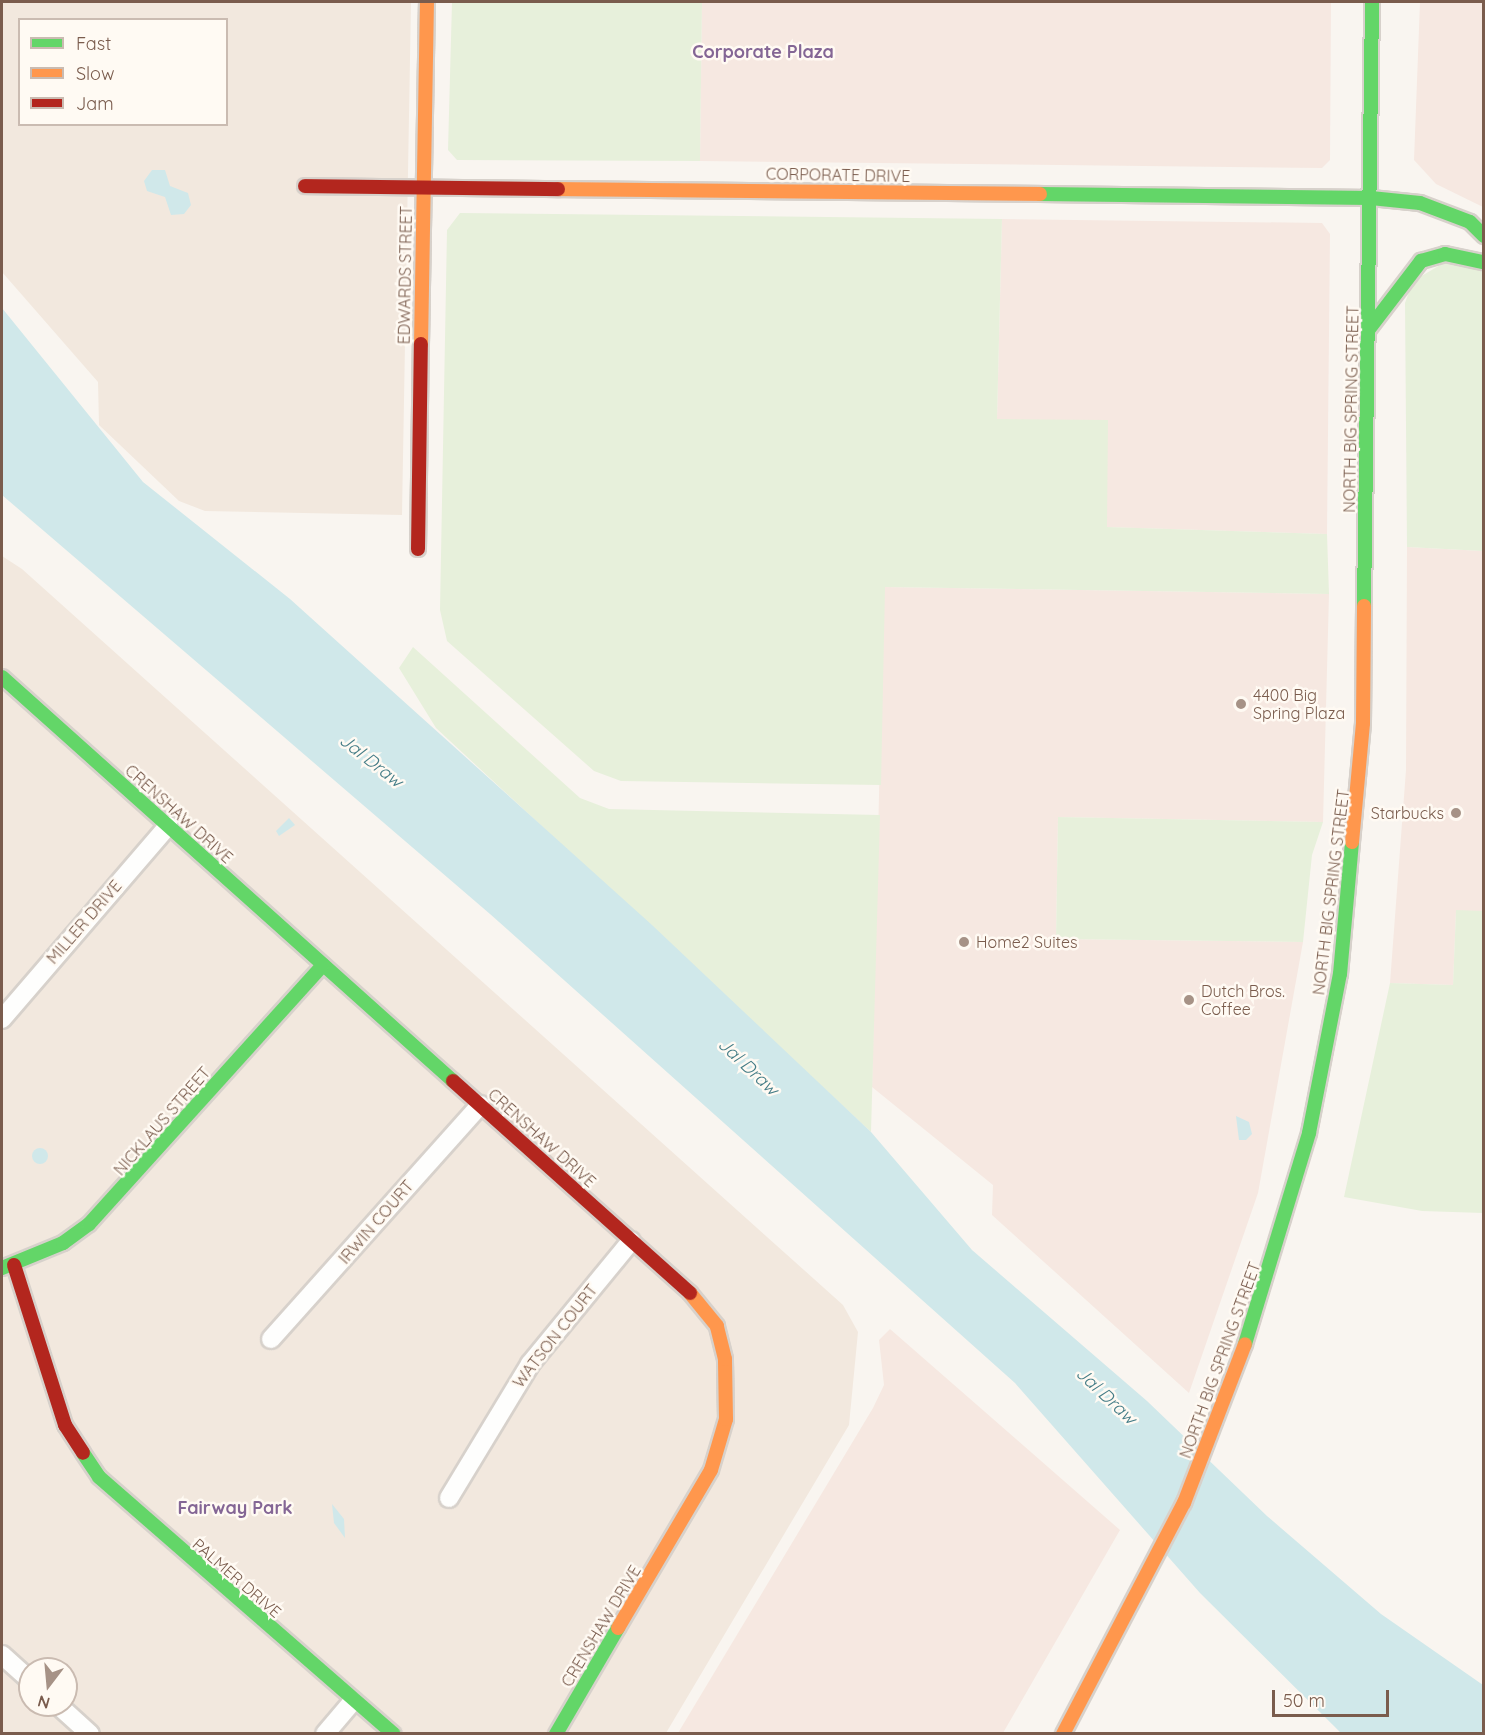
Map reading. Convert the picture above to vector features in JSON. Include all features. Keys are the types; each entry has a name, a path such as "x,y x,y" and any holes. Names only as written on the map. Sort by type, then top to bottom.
{"main road":[{"name":"EDWARDS STREET","path":"417,549 427,2"},
{"name":"NORTH BIG SPRING STREET","path":"1063,1734 1148,1576 1209,1443 1290,1204 1317,1096 1345,940 1363,723 1372,2"},
{"name":"CORPORATE DRIVE","path":"305,186 1371,198 1420,203 1470,222 1484,236"},
{"path":"1369,329 1421,261 1445,254 1484,262"},
{"name":"CRENSHAW DRIVE","path":"2,677 631,1240 707,1310 717,1326 725,1359 724,1428 711,1470 556,1734"},
{"name":"NICKLAUS STREET","path":"8,1266 63,1244 89,1224 322,964"},
{"name":"PALMER DRIVE","path":"8,1266 62,1417 84,1458 112,1491 352,1701 394,1734"}],"street":[{"name":"MILLER DRIVE","path":"2,1019 168,826"},
{"name":"IRWIN COURT","path":"271,1339 480,1105"},
{"name":"WATSON COURT","path":"449,1498 530,1364 631,1240"},
{"path":"2,1655 18,1669"},
{"path":"326,1734 352,1701"},
{"path":"69,1717 82,1731"}],"shaded area":[{"path":"2,2 411,2 402,515 205,511 179,501 99,425 98,382 2,272"},
{"path":"702,2 1331,2 1330,160 1322,168 700,161"},
{"path":"1420,2 1483,2 1483,207 1436,184 1414,160"},
{"path":"1002,219 1322,223 1330,234 1327,534 1106,527 997,419"},
{"path":"1407,547 1483,551 1483,911 1456,911 1453,985 1390,983 1406,770"},
{"name":"Fairway Park","path":"2,556 22,569 843,1305 858,1332 849,1425 666,1733 2,1733"},
{"path":"884,587 1329,594 1323,822 1058,817 1056,939 1303,942 1258,1193 1189,1393 992,1215 993,1185 872,1087"},
{"path":"890,1329 1120,1530 1003,1733 678,1733 873,1408 884,1385 879,1340"}],"green space":[{"path":"452,2 702,2 700,161 457,160 448,150"},
{"path":"460,213 1002,219 997,419 1108,420 1107,527 1327,534 1329,594 885,587 881,785 621,781 594,771 447,641 440,610 447,230"},
{"path":"1447,261 1483,271 1483,551 1407,547 1405,303 1413,281"},
{"path":"413,647 580,798 609,809 880,815 871,1132 436,728 399,668"},
{"path":"1058,817 1323,822 1312,855 1303,942 1056,939"},
{"path":"1456,910 1483,911 1483,1213 1422,1211 1344,1197 1390,983 1453,985"}],"water":[{"path":"152,170 165,170 170,186 188,193 191,205 184,214 171,215 165,197 147,191 144,181"},
{"name":"Jal Draw","path":"2,308 143,482 290,599 652,925 871,1132 972,1250 1147,1401 1267,1516 1381,1614 1483,1685 1483,1733 1341,1733 1200,1593 1015,1383 490,914 2,495"},
{"path":"289,818 295,825 279,836 276,831"},
{"path":"1236,1116 1249,1122 1252,1134 1246,1140 1239,1140"},
{"path":"40,1148 46,1150 48,1156 46,1162 40,1164 34,1162 32,1156 34,1150"},
{"path":"332,1504 344,1519 345,1538 334,1523"}],"traffic: fast":[{"path":"1364,606 1372,2"},
{"path":"1040,194 1371,198 1420,203 1470,222 1484,236"},
{"path":"1369,329 1421,261 1445,254 1484,262"},
{"path":"2,677 453,1081"},
{"path":"1245,1344 1309,1133 1340,974 1352,842"},
{"path":"2,1268 63,1243 89,1224 323,965"},
{"path":"83,1453 99,1477 394,1734"},
{"path":"556,1734 618,1628"}],"traffic: slow":[{"path":"421,344 427,2"},
{"path":"558,189 1040,194"},
{"path":"1352,842 1363,723 1364,606"},
{"path":"618,1628 711,1470 726,1419 725,1359 717,1326 690,1293"},
{"path":"1063,1734 1184,1503 1245,1344"}],"traffic: jam":[{"path":"305,186 558,189"},
{"path":"418,549 421,344"},
{"path":"453,1081 690,1293"},
{"path":"14,1265 65,1425 83,1453"}],"place":[{"name":"4400 Big Spring Plaza","path":"1241,704"},
{"name":"Starbucks","path":"1456,813"},
{"name":"Home2 Suites","path":"964,942"},
{"name":"Dutch Bros. Coffee","path":"1189,1000"}],"district":[{"name":"Corporate Plaza","path":"763,52"},
{"name":"Fairway Park","path":"235,1508"}]}
